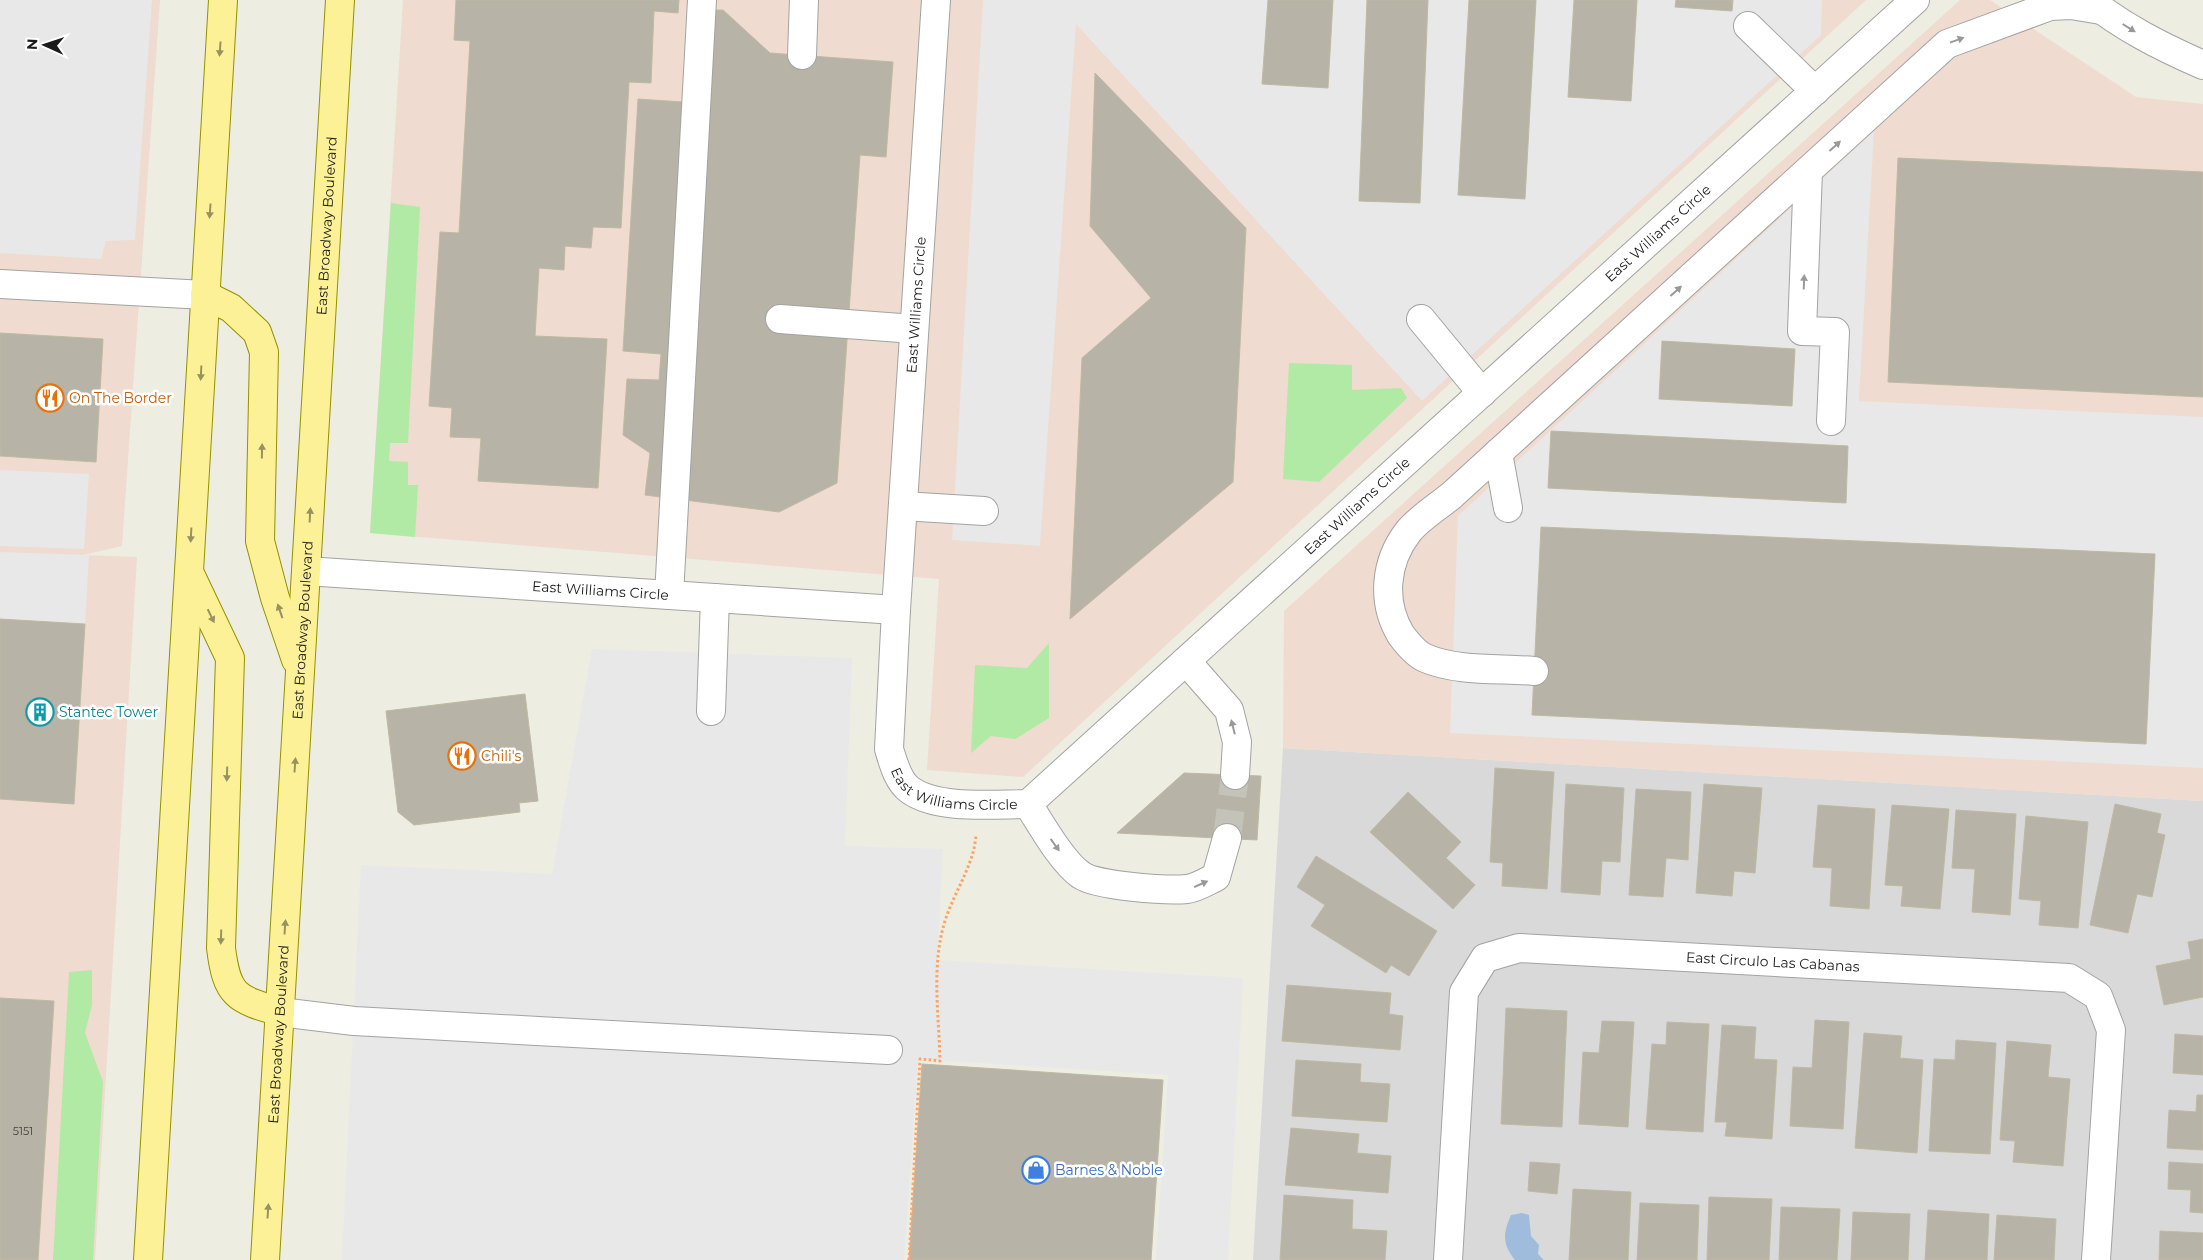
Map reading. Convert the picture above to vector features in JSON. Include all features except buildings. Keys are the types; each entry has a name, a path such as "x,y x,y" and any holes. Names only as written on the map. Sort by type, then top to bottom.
{"main road":[{"path":"148,1260 223,0"},
{"name":"East Broadway Boulevard","path":"264,1260 301,673 340,0"},
{"path":"205,295 231,308 257,332 264,352 260,541 275,598 301,673"},
{"path":"190,572 230,658 221,948 224,972 235,995 246,1002 280,1012"}],"street":[{"path":"669,595 702,0"},
{"path":"802,55 804,0"},
{"name":"East Williams Circle","path":"936,0 896,610 889,749 895,768 909,789 934,801 977,804 1028,804 1915,0"},
{"path":"1534,671 1446,666 1423,657 1406,642 1394,622 1388,599 1388,577 1395,555 1409,531 1498,453 1947,44 2050,6 2095,5 2155,44 2203,65"},
{"path":"1748,26 1815,91"},
{"path":"1808,171 1802,331 1836,332 1831,421"},
{"path":"0,284 205,295"},
{"path":"780,319 914,329"},
{"path":"1422,320 1482,393"},
{"path":"1498,453 1508,508"},
{"path":"903,506 984,511"},
{"name":"East Williams Circle","path":"306,570 896,610"},
{"path":"711,710 715,598"},
{"path":"1186,661 1229,710 1237,742 1235,775"},
{"path":"1028,804 1056,847 1082,876 1109,883 1150,890 1189,889 1216,877 1227,838"},
{"name":"East Circulo Las Cabanas","path":"1448,1260 1464,992 1485,958 1518,948 2069,978 2098,996 2111,1030 2096,1260"},
{"path":"280,1012 363,1022 888,1050"}],"path":[{"path":"909,1260 920,1059 940,1061 937,960 945,921 975,848 977,804"}],"shaded area":[{"path":"0,0 160,0 122,546 83,555 137,557 95,1260 0,1260"},
{"path":"0,0 152,0 135,240 106,241 101,259 0,253"},
{"path":"403,0 1866,0 1023,777 927,770 939,579 370,533"},
{"path":"983,0 1822,0 1821,35 1422,401 1076,24 1040,546 952,540"},
{"path":"1960,0 1990,0 2136,97 2203,104 2203,801 1283,748 1284,611"},
{"path":"1874,131 1859,401 2203,417 2203,768 1450,733 1458,516","holes":["1541,527 2154,554 2146,744 1533,715"]},
{"path":"0,470 89,474 84,549 0,546"},
{"path":"0,552 89,555 85,624 0,619"},
{"path":"592,649 852,658 845,846 943,849 937,960 1243,978 1228,1260 1156,1260 1168,1075 918,1059 904,1260 342,1260 361,865 552,874"},
{"path":"1283,748 2203,801 2203,1260 1253,1260"}],"green space":[{"path":"391,203 420,207 408,443 390,443 389,461 408,462 408,485 418,485 415,537 370,533"},
{"path":"1289,363 1352,365 1352,390 1401,388 1407,398 1319,482 1283,479"},
{"path":"1049,643 1049,718 1015,739 991,736 971,753 975,665 1027,668"},
{"path":"92,970 92,1005 85,1033 103,1082 93,1260 53,1260 69,972"}],"water":[{"path":"1522,1213 1529,1215 1531,1236 1539,1245 1538,1254 1544,1260 1515,1260 1508,1249 1505,1233 1508,1221 1511,1215"}],"tunnel":[{"path":"1227,838 1235,775"}],"place":[{"name":"On The Border","path":"50,398"},
{"name":"Stantec Tower","path":"40,712"},
{"name":"Chili's","path":"462,756"},
{"name":"Barnes & Noble","path":"1036,1170"}]}
